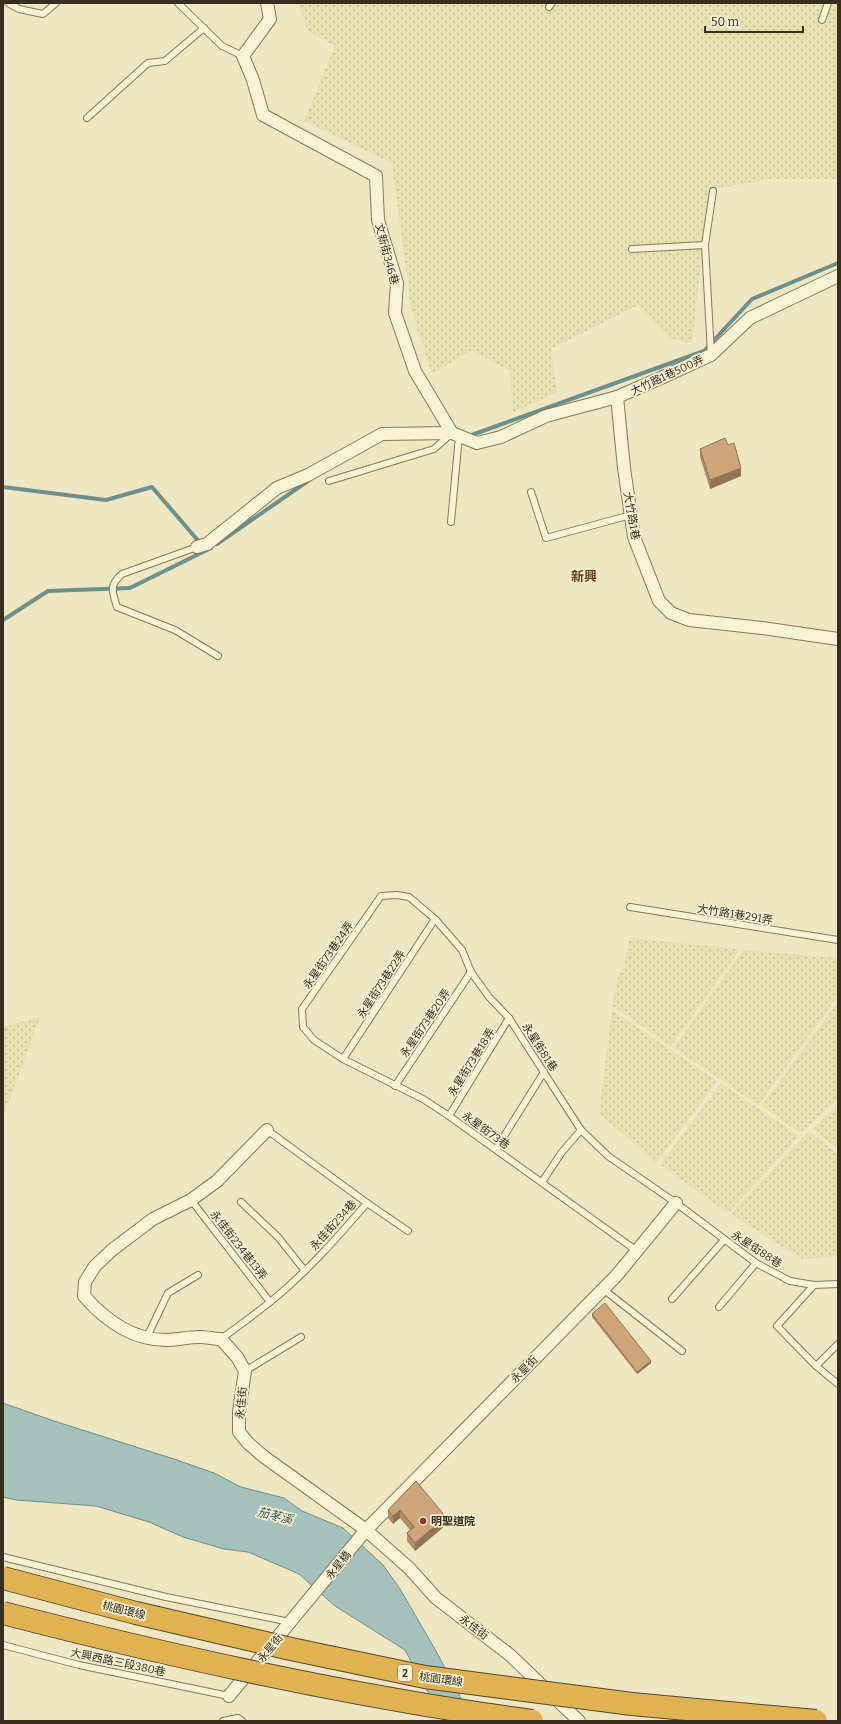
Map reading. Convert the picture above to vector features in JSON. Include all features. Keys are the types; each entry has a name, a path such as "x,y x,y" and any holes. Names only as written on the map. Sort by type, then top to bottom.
{"highway":[{"name":"桃園環線","path":"3,1578 136,1613 291,1649 425,1677 632,1704 816,1721"},
{"path":"3,1613 120,1643 265,1675 402,1701 532,1721"}],"street":[{"path":"243,56 270,19 267,3"},
{"name":"文新街346巷","path":"243,56 253,80 263,115 376,176 378,220 397,283 395,313 415,372 458,437"},
{"name":"大竹路1巷500弄","path":"618,397 710,355 750,318 838,276"},
{"path":"202,545 277,488 308,475 378,437 458,437 477,443 501,437 546,416 618,397"},
{"name":"大竹路1巷","path":"618,397 624,468 634,537 659,601 671,613 689,620 762,628 838,639"},
{"path":"221,1340 199,1337 165,1340 146,1338 128,1332 95,1308 84,1296 85,1282 94,1266 118,1245 152,1219 191,1200 217,1181 267,1130"},
{"name":"永星街","path":"366,1530 603,1289 637,1251 676,1203"},
{"name":"永佳街","path":"221,1340 237,1357 245,1371 239,1412 239,1432 248,1444 366,1530 409,1568 436,1598 510,1655 579,1721"},
{"name":"永星橋","path":"310,1600 366,1530"},
{"name":"永星街","path":"229,1696 310,1600"}],"lane":[{"path":"8,3 19,9 43,14 56,3"},
{"path":"178,3 222,46 243,56"},
{"path":"822,20 828,3"},
{"path":"87,118 148,64 165,61 204,28"},
{"path":"710,355 704,245 713,191"},
{"path":"632,249 704,245"},
{"path":"329,481 434,449 441,442 458,437 452,522"},
{"path":"531,492 546,538 631,515"},
{"path":"202,545 122,574 114,581 112,592 117,607 175,630 218,656"},
{"name":"永星街81巷","path":"397,895 409,897 435,919 462,950 471,972 489,997 509,1018 581,1130 608,1156 676,1203"},
{"name":"永星街73巷24弄","path":"314,1040 303,1027 302,1010 381,896 397,895"},
{"name":"大竹路1巷291弄","path":"630,907 838,940"},
{"name":"永星街73巷22弄","path":"344,1059 435,919"},
{"name":"永星街73巷20弄","path":"395,1086 471,972"},
{"name":"永星街73巷18弄","path":"449,1116 509,1018"},
{"name":"永星街73巷","path":"314,1040 344,1059 423,1099 496,1149 637,1251"},
{"path":"496,1149 544,1072"},
{"name":"永佳街234巷","path":"221,1340 270,1302 304,1271 338,1237 366,1203 267,1130"},
{"path":"542,1182 562,1152 581,1130"},
{"name":"永佳街234巷13弄","path":"191,1200 270,1302"},
{"path":"241,1202 278,1236 304,1271"},
{"path":"366,1203 408,1231"},
{"name":"永星街88巷","path":"676,1203 756,1263 790,1281 814,1285 838,1284"},
{"path":"672,1299 724,1240"},
{"path":"719,1307 756,1263"},
{"path":"146,1338 168,1293 198,1275"},
{"path":"814,1285 777,1326 816,1366 838,1384"},
{"path":"603,1289 682,1351"},
{"path":"245,1371 301,1337"},
{"path":"816,1366 838,1344"},
{"path":"3,1557 166,1597 291,1623"},
{"name":"大興西路三段380巷","path":"3,1644 78,1665 229,1696"},
{"path":"223,1721 238,1718 242,1721"}],"shaded area":[{"path":"298,3 838,3 838,179 771,179 709,190 692,343 670,338 638,305 551,349 557,392 513,413 510,371 472,350 432,374 411,308 392,163 304,121 335,46 308,31"},
{"path":"630,938 740,949 671,1046 612,1006 619,973 624,966"},
{"path":"743,950 838,958 838,996 758,1105 674,1048"},
{"path":"838,1002 838,1099 800,1133 762,1106"},
{"path":"612,1010 717,1081 656,1163 599,1113"},
{"path":"40,1017 3,1118 3,1027"},
{"path":"721,1083 799,1136 728,1213 660,1165"},
{"path":"838,1105 838,1149 813,1129"},
{"path":"809,1131 838,1154 838,1256 802,1259 731,1214"}],"water":[{"name":"茄苳溪","path":"3,1403 214,1473 241,1487 284,1498 302,1511 343,1528 383,1565 400,1589 436,1651 473,1721 444,1721 405,1650 335,1606 299,1574 248,1552 224,1549 183,1537 149,1522 96,1506 16,1500 3,1497"}],"building":[{"path":"725,438 728,445 734,443 741,468 710,480 700,449"},
{"path":"605,1303 651,1361 637,1372 592,1314"},
{"name":"明聖道院","path":"416,1481 446,1517 415,1543 407,1533 414,1527 400,1510 393,1516 388,1510"}],"waterway":[{"path":"469,436 704,351 752,299 838,263"},
{"path":"217,544 308,481"},
{"path":"3,487 106,500 152,487 201,544"},
{"path":"3,620 48,591 130,588 211,548"}],"place":[{"name":"明聖道院","path":"423,1521"}],"district":[{"name":"新興","path":"584,576"}]}
